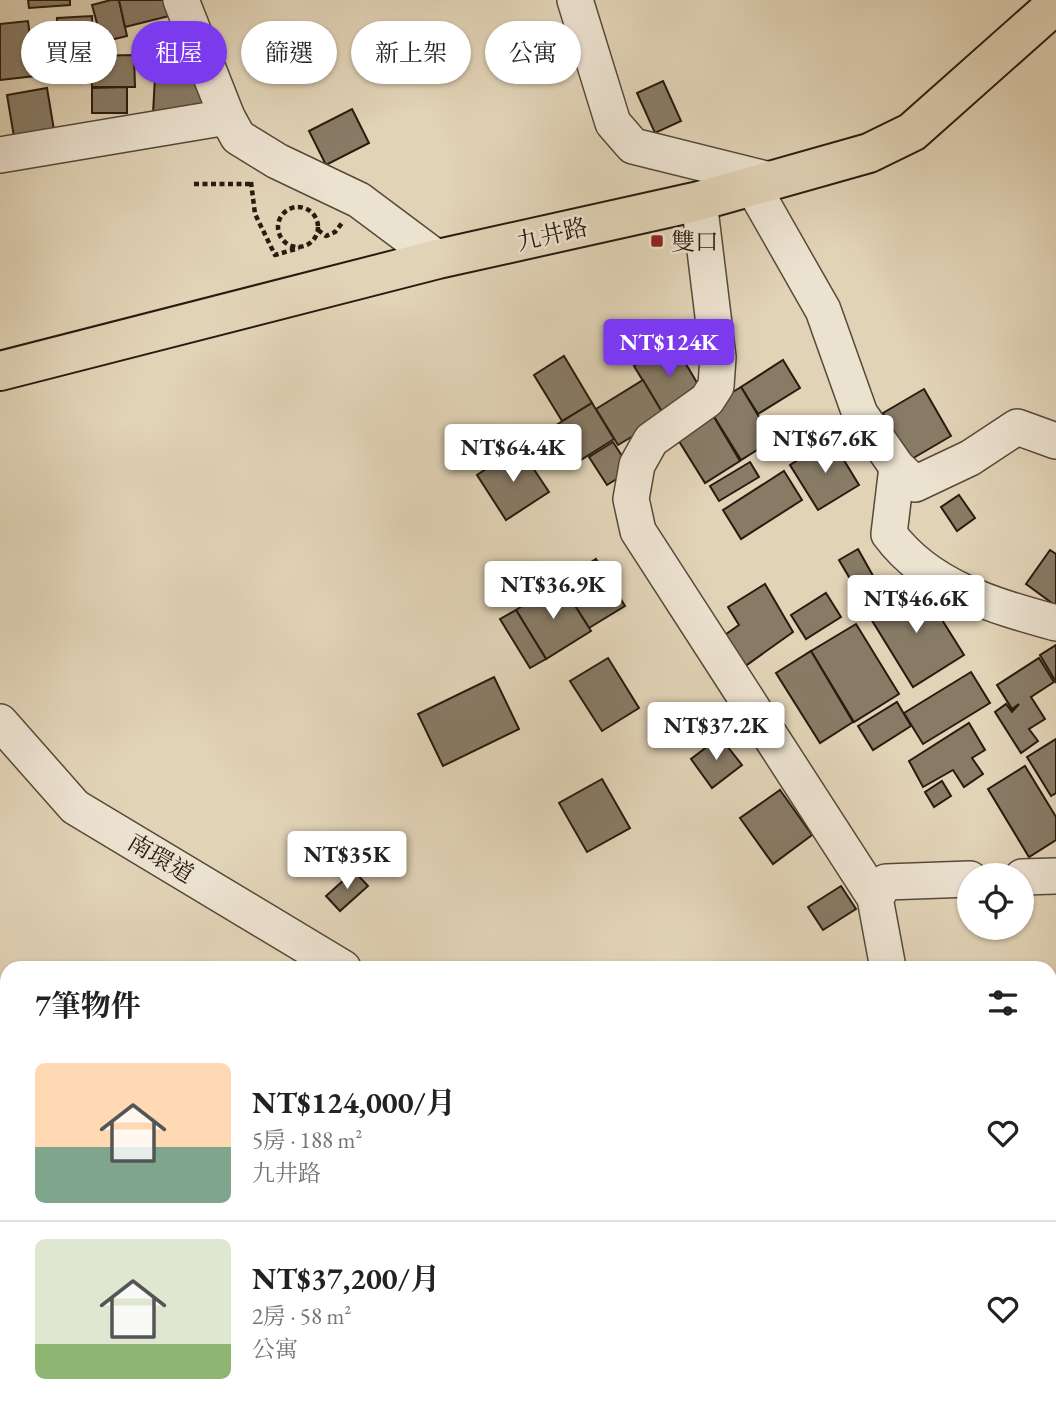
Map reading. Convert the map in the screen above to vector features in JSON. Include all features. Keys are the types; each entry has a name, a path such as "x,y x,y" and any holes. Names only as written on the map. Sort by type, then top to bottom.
{"main road":[{"name":"九井路","path":"0,371 438,259 699,201 869,153 912,132 1056,4"}],"street":[{"path":"181,0 233,127 277,161 359,200 438,259"},
{"path":"575,0 613,124 633,146 764,184 823,310 860,414 897,467 915,484 970,458 1017,427 1056,441"},
{"path":"0,155 233,127"},
{"path":"699,201 718,357 716,386 707,400 651,440 637,465 631,499 638,531 875,898 887,961"},
{"path":"897,467 890,534 904,553 957,590 1002,608 1056,623"},
{"name":"南環道","path":"0,722 75,807 331,961"},
{"path":"1034,877 1056,876"},
{"path":"875,898 886,882 957,879"}],"path":[{"path":"233,127 231,156 253,184 255,214 275,256 299,248 312,242 318,224 311,212 298,207 285,212 278,224 279,234 288,245 299,248"},
{"path":"194,184 253,184"}],"building":[{"path":"28,0 70,0 70,5 29,8"},
{"path":"119,0 127,36 117,38 117,21 96,21 92,5"},
{"path":"119,0 165,0 169,16 149,21 131,21 131,26 125,27"},
{"path":"92,16 92,21 57,21 57,18"},
{"path":"21,22 21,78 0,80 0,24"},
{"path":"117,55 131,55 131,84 135,84 135,87 92,87 92,84 117,84"},
{"path":"663,81 681,121 655,133 637,93"},
{"path":"155,84 203,84 202,116 153,114"},
{"path":"127,87 127,113 92,113 92,88"},
{"path":"47,88 54,130 14,137 7,95"},
{"path":"352,109 369,143 326,165 309,131"},
{"path":"673,342 703,393 665,417 634,366"},
{"path":"564,356 592,403 562,421 534,375"},
{"path":"783,360 800,388 758,414 741,387"},
{"path":"643,380 665,417 618,445 596,409"},
{"path":"741,387 773,440 741,460 708,407"},
{"path":"924,389 951,436 910,460 883,413"},
{"path":"592,403 614,439 576,463 553,427"},
{"path":"708,407 740,461 705,483 672,430"},
{"path":"831,439 859,485 818,510 790,465"},
{"path":"613,442 631,470 607,485 589,457"},
{"path":"519,447 549,492 506,520 477,475"},
{"path":"750,462 759,477 719,501 710,486"},
{"path":"784,471 802,500 741,539 723,510"},
{"path":"959,495 975,518 957,531 941,507"},
{"path":"858,549 877,583 859,594 839,560"},
{"path":"1050,550 1056,554 1056,606 1026,584"},
{"path":"596,559 625,606 589,628 560,582"},
{"path":"560,582 591,631 546,659 516,610"},
{"path":"919,583 964,655 913,687 868,614"},
{"path":"765,584 793,632 744,667 722,637 739,625 728,607"},
{"path":"826,593 841,617 806,639 791,615"},
{"path":"516,610 546,659 530,668 500,619"},
{"path":"856,624 899,694 854,722 811,651"},
{"path":"1056,645 1056,682 1040,655"},
{"path":"811,651 853,722 820,743 776,673"},
{"path":"608,658 639,708 602,731 570,681"},
{"path":"1039,658 1054,682 1031,697 1045,719 1029,729 1038,741 1021,753 995,712 1006,704 1012,712 1019,704 1012,709 997,685"},
{"path":"971,672 990,703 923,744 904,713"},
{"path":"494,677 519,729 443,766 418,714"},
{"path":"897,702 911,726 873,750 858,726"},
{"path":"969,723 985,750 972,758 983,774 964,787 953,770 923,787 909,761"},
{"path":"720,737 742,765 712,788 691,759"},
{"path":"1056,739 1056,793 1051,796 1027,757"},
{"path":"1025,766 1056,817 1056,840 1029,857 988,789"},
{"path":"602,779 630,828 587,852 559,803"},
{"path":"942,781 951,796 934,807 925,792"},
{"path":"780,790 812,835 773,864 740,818"},
{"path":"354,871 368,886 340,911 326,896"},
{"path":"841,886 856,909 823,930 808,907"}],"place":[{"name":"雙口","path":"657,241"}]}
